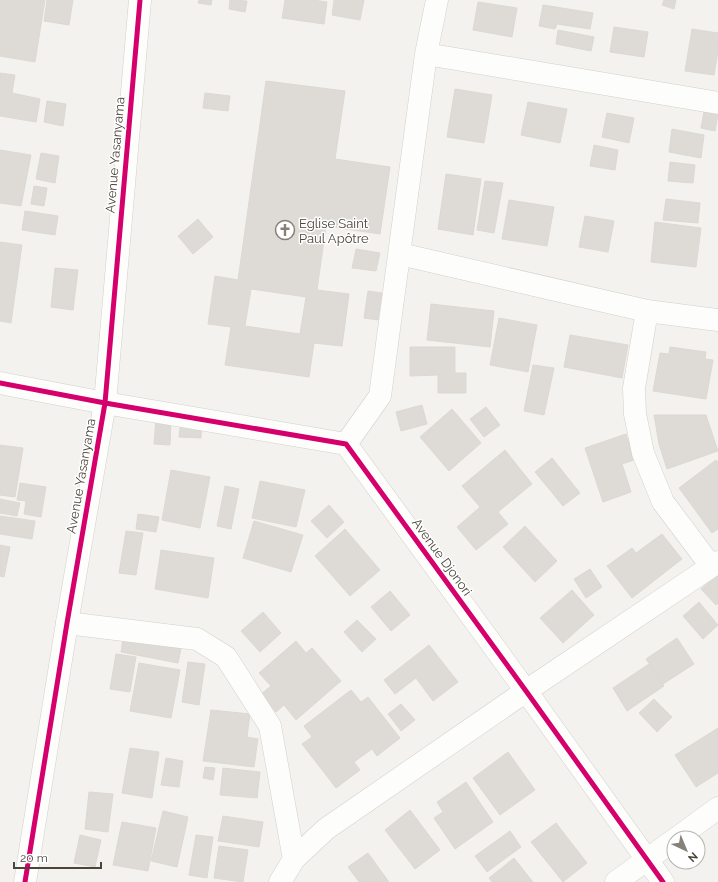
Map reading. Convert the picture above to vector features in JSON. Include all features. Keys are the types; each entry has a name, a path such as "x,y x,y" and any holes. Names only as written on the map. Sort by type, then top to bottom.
{"street":[{"name":"Avenue Yasanyama","path":"25,882 104,403 140,0"},
{"path":"0,383 104,403 346,444 380,396 426,54 437,0"},
{"path":"426,54 718,103"},
{"path":"400,254 647,311 718,320"},
{"path":"280,882 294,859 326,828 715,564 663,502 643,453 635,414 634,388 647,311"},
{"name":"Avenue Djonori","path":"346,444 663,882"},
{"path":"67,623 197,639 226,657 270,726 294,859"},
{"path":"688,830 718,808"},
{"path":"616,882 666,846"}],"building":[{"path":"0,0 45,0 35,62 0,56"},
{"path":"47,0 73,0 69,25 44,21"},
{"path":"199,0 212,0 211,5 198,3"},
{"path":"230,0 247,1 245,12 229,9"},
{"path":"285,0 313,0 327,2 324,24 282,18"},
{"path":"334,0 364,0 360,20 332,15"},
{"path":"664,0 676,0 674,9 662,5"},
{"path":"478,2 517,8 512,37 473,30"},
{"path":"543,5 593,13 590,29 557,24 555,29 539,26"},
{"path":"614,27 648,32 644,57 610,52"},
{"path":"692,29 718,33 718,52 714,75 685,71"},
{"path":"558,30 594,37 591,51 556,44"},
{"path":"0,73 15,75 12,93 40,99 36,122 0,116"},
{"name":"Eglise Saint Paul Apôtre","path":"266,81 345,91 335,159 390,167 380,234 326,226 317,290 349,294 342,346 314,343 309,377 225,365 231,327 208,324 215,276 238,280","holes":["251,289 306,297 300,334 245,326"]},
{"path":"455,89 492,95 484,143 447,137"},
{"path":"205,93 230,96 228,111 203,108"},
{"path":"47,101 66,104 63,126 44,122"},
{"path":"528,102 567,109 560,143 521,135"},
{"path":"704,112 718,114 715,131 701,128"},
{"path":"607,113 634,118 629,143 602,137"},
{"path":"672,129 704,135 701,158 669,152"},
{"path":"594,145 618,150 615,170 590,166"},
{"path":"0,150 31,155 21,206 0,203"},
{"path":"41,153 59,156 55,183 36,179"},
{"path":"670,162 695,165 693,183 668,181"},
{"path":"446,174 481,179 473,235 438,229"},
{"path":"485,181 503,183 494,233 477,230"},
{"path":"34,186 47,188 44,206 31,204"},
{"path":"666,199 700,203 698,223 663,220"},
{"path":"509,200 554,207 547,246 502,239"},
{"path":"25,211 58,216 55,235 22,230"},
{"path":"585,216 614,221 608,252 579,247"},
{"path":"198,219 213,237 193,254 178,236"},
{"path":"655,222 701,228 696,267 651,262"},
{"path":"0,242 22,245 11,323 0,321"},
{"path":"356,249 380,253 376,271 352,268"},
{"path":"55,268 78,270 73,310 51,307"},
{"path":"368,291 382,293 378,320 364,318"},
{"path":"431,304 494,311 490,347 427,340"},
{"path":"499,318 537,325 528,372 490,365"},
{"path":"570,335 628,345 622,378 564,367"},
{"path":"410,347 455,347 455,373 466,373 466,393 438,393 438,375 410,376"},
{"path":"670,347 706,352 705,359 713,360 706,399 653,391 660,353 669,354"},
{"path":"533,365 554,368 544,415 524,411"},
{"path":"422,405 427,424 401,431 396,412"},
{"path":"486,407 500,425 484,437 470,419"},
{"path":"452,409 481,443 449,471 420,437"},
{"path":"654,415 706,415 718,451 667,469 659,444"},
{"path":"156,418 171,419 170,445 154,444"},
{"path":"181,420 202,422 201,438 179,437"},
{"path":"626,434 634,460 622,464 631,492 603,502 585,448"},
{"path":"0,445 23,448 15,497 0,495"},
{"path":"505,450 532,484 498,512 508,524 476,550 457,527 480,507 462,486"},
{"path":"552,458 580,493 563,506 535,472"},
{"path":"716,460 718,462 718,529 712,533 679,488"},
{"path":"171,470 210,477 200,528 162,520"},
{"path":"260,481 305,490 296,527 252,518"},
{"path":"20,483 46,487 41,517 24,514 26,501 17,500"},
{"path":"225,486 239,489 231,529 217,526"},
{"path":"0,499 20,503 17,516 0,513"},
{"path":"329,505 344,522 327,538 311,521"},
{"path":"138,514 159,517 156,532 136,529"},
{"path":"0,516 35,521 32,539 0,534"},
{"path":"254,521 303,535 291,572 243,558"},
{"path":"525,526 557,561 535,582 503,547"},
{"path":"345,529 380,570 350,596 315,556"},
{"path":"126,531 143,533 136,575 119,573"},
{"path":"662,534 682,559 632,598 607,566 632,548 636,553"},
{"path":"0,545 10,547 4,577 0,576"},
{"path":"161,550 214,558 208,598 155,589"},
{"path":"590,569 602,587 586,598 574,579"},
{"path":"718,574 718,603 716,605 701,589"},
{"path":"572,590 594,615 563,643 540,618"},
{"path":"390,591 410,615 391,631 371,607"},
{"path":"699,602 718,625 703,639 683,616"},
{"path":"263,612 281,633 260,652 241,631"},
{"path":"357,620 376,639 362,652 344,632"},
{"path":"124,633 182,644 178,663 121,652"},
{"path":"677,638 694,664 663,684 646,659"},
{"path":"296,641 306,653 312,648 341,681 296,720 284,705 276,712 261,694 271,686 259,673"},
{"path":"429,645 458,682 433,701 416,678 395,694 384,680"},
{"path":"116,654 136,657 130,692 110,689"},
{"path":"188,662 205,664 199,705 182,702"},
{"path":"139,663 180,670 171,718 130,711"},
{"path":"649,664 664,686 627,711 613,688"},
{"path":"351,690 361,702 368,697 400,738 377,756 372,749 354,762 360,770 336,788 302,744 312,737 304,726"},
{"path":"654,699 672,717 657,732 639,713"},
{"path":"401,704 415,720 401,731 388,714"},
{"path":"211,710 250,714 247,737 258,739 254,767 203,761"},
{"path":"718,728 718,773 696,787 675,755"},
{"path":"130,748 159,752 152,798 122,793"},
{"path":"508,752 535,790 500,815 473,778"},
{"path":"166,758 183,761 179,787 161,785"},
{"path":"205,767 215,768 213,780 203,778"},
{"path":"223,768 260,772 257,798 220,795"},
{"path":"466,782 493,822 455,849 434,818 443,812 437,802"},
{"path":"89,792 113,794 108,832 85,829"},
{"path":"410,810 440,850 415,869 385,830"},
{"path":"163,811 188,817 177,867 151,861"},
{"path":"223,816 263,822 259,847 218,841"},
{"path":"122,822 156,828 148,871 113,865"},
{"path":"556,823 587,863 563,882 531,842"},
{"path":"510,831 521,847 487,872 475,856"},
{"path":"80,835 101,840 95,867 74,863"},
{"path":"196,835 213,837 207,878 189,875"},
{"path":"219,846 248,850 243,882 214,878"},
{"path":"368,853 389,882 359,882 348,867"},
{"path":"514,858 533,882 492,882 489,878"}],"cycle path":[{"path":"25,882 67,623 105,403 140,0"},
{"path":"0,383 105,403 346,444 663,882"}],"place":[{"name":"Eglise Saint Paul Apôtre","path":"285,230"}]}
